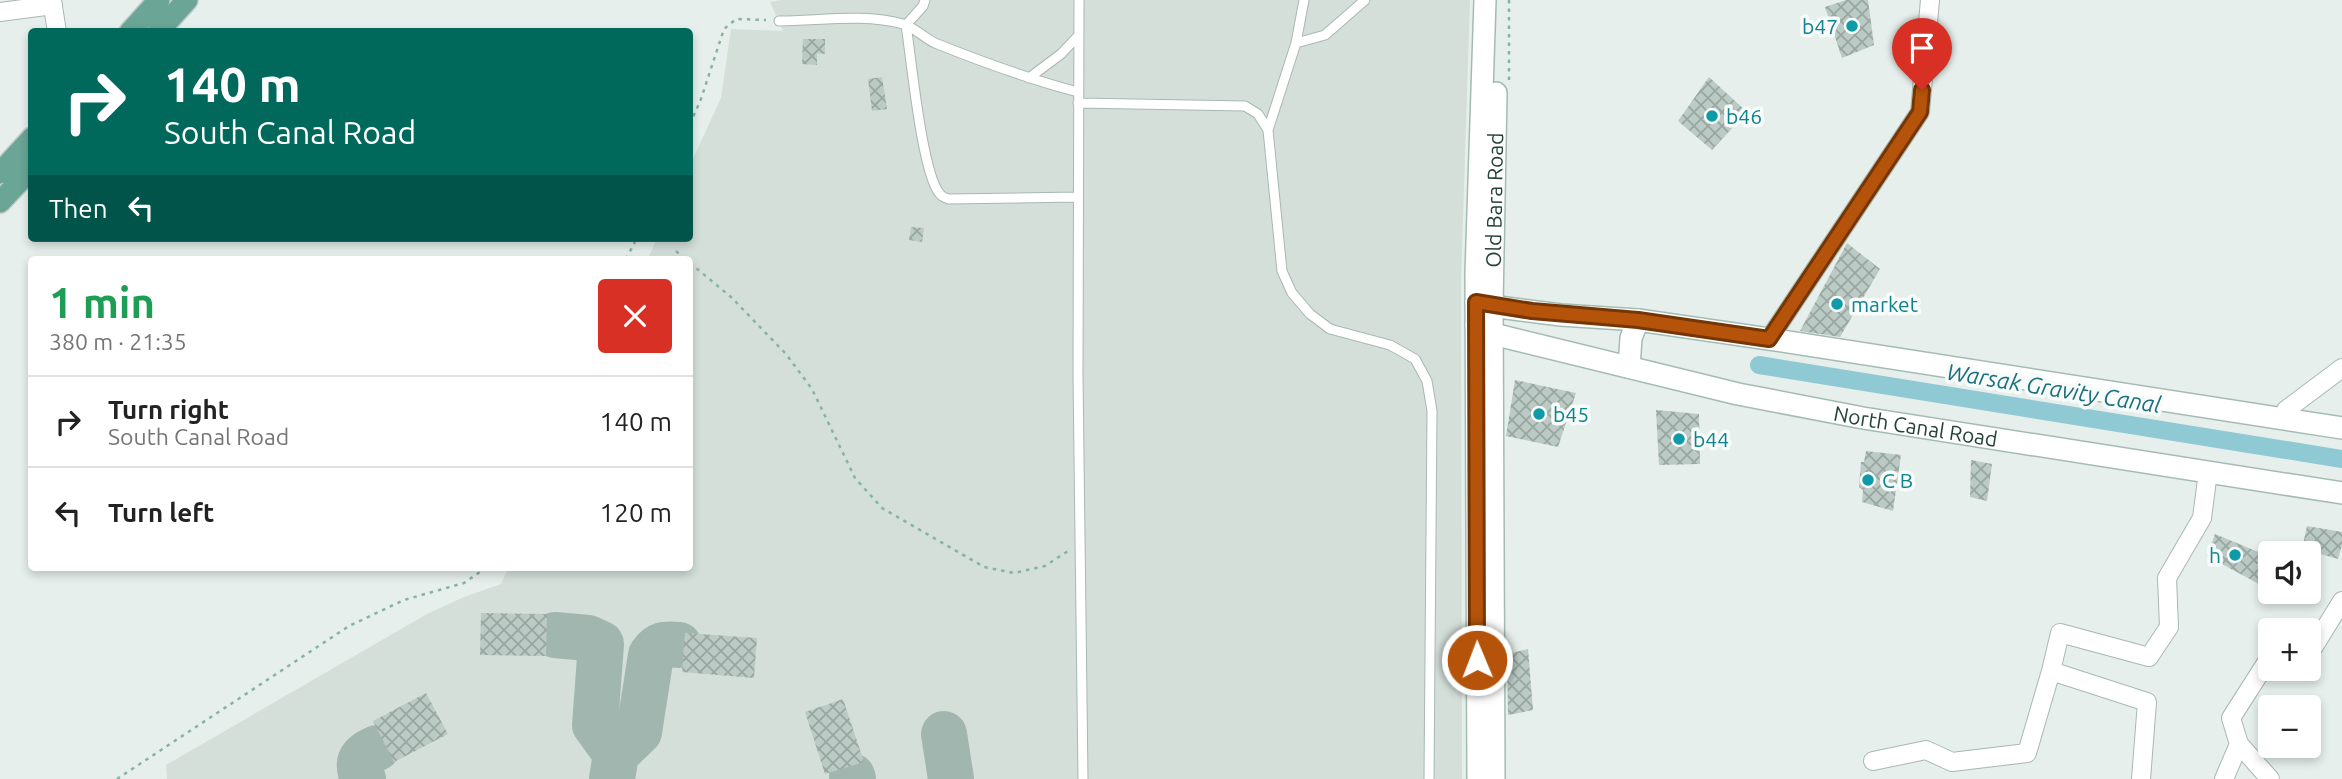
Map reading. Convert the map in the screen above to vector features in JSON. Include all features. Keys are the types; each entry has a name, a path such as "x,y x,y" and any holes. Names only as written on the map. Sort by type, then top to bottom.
{"main road":[{"path":"134,28 159,0"},
{"path":"162,28 187,0"},
{"path":"1485,0 1484,304 1562,315 1638,320 2342,428"},
{"name":"Old Bara Road","path":"1494,779 1486,714 1484,304 1498,0"},
{"path":"0,173 28,142"},
{"path":"0,202 28,172"},
{"path":"1629,368 1630,338 1638,320"},
{"name":"North Canal Road","path":"1485,330 1738,394 1863,418 2342,493"},
{"path":"1478,779 1486,714"}],"street":[{"path":"1769,339 1920,112 1930,0"},
{"path":"0,12 52,3 56,28"},
{"path":"2285,419 2286,410 2342,368"},
{"path":"1873,761 1926,750 1952,762 2026,753 2060,633 2148,657 2169,627 2167,578 2202,518 2208,472"},
{"path":"2321,635 2342,601"},
{"path":"2051,671 2147,702 2141,779"},
{"path":"2258,676 2231,718 2239,744 2270,779"},
{"path":"2224,779 2239,744"}],"lane":[{"path":"906,25 925,0"},
{"path":"1079,0 1079,543 1083,779"},
{"path":"1304,0 1296,43 1268,130 1282,271 1292,293 1310,314 1330,330 1390,345 1415,359 1427,381 1432,411 1429,779"},
{"path":"1296,43 1325,35 1365,0"},
{"path":"779,22 845,19 884,20 906,25 925,39 1029,78 1078,92"},
{"path":"906,25 924,146 933,182 941,196 949,200 1078,197"},
{"path":"1029,78 1061,54 1079,36"},
{"path":"1078,103 1245,106 1258,114 1268,130"}],"path":[{"path":"1509,0 1509,87"},
{"path":"693,117 724,29 736,19 779,22"},
{"path":"676,251 682,256"},
{"path":"693,265 731,297 786,354 813,389 855,478 882,508 984,567 1014,573 1045,566 1079,543"},
{"path":"117,779 349,626 404,600 464,583 481,571"}],"shaded area":[{"path":"1470,0 1461,282 1462,779 167,779 166,765 427,614 501,584 507,571 693,571 693,256 649,256 655,242 693,242 693,159 721,98 731,29 783,31 770,2"}],"building":[{"name":"b47","path":"1846,0 1868,0 1874,45 1842,58 1825,7"},
{"path":"803,39 825,39 825,54 817,53 817,65 802,64"},
{"path":"882,77 887,109 872,111 868,79"},
{"name":"b46","path":"1709,77 1747,112 1712,150 1678,121"},
{"path":"911,227 924,228 922,242 909,240"},
{"name":"market","path":"1847,243 1880,269 1840,337 1800,331"},
{"name":"b45","path":"1515,380 1576,393 1558,447 1506,436"},
{"name":"b44","path":"1656,410 1699,414 1700,464 1659,465"},
{"name":"C B","path":"1866,451 1901,455 1893,511 1862,502 1863,490 1859,487 1861,462 1864,462"},
{"name":"C B","path":"1971,460 1992,464 1987,501 1970,497"},
{"path":"2307,526 2342,532 2338,559 2321,554 2321,541 2304,541"},
{"name":"h","path":"2215,534 2258,552 2258,584 2207,556"},
{"path":"481,613 547,614 546,656 480,655"},
{"path":"685,633 757,638 754,678 682,672"},
{"path":"1528,649 1533,710 1508,715 1507,654"},
{"path":"426,693 448,734 394,762 373,721"},
{"path":"843,699 864,762 825,774 805,712"}],"waterway":[{"name":"Warsak Gravity Canal","path":"1759,365 2342,459"}],"taxiway":[{"path":"555,635 588,638 601,644 595,725 616,754 612,779"},
{"path":"616,754 639,732 651,655 663,645 679,645"},
{"path":"944,734 951,779"},
{"path":"363,779 361,760 377,748"}],"place":[{"name":"b47","path":"1852,26"},
{"name":"b46","path":"1712,116"},
{"name":"market","path":"1837,304"},
{"name":"b45","path":"1539,414"},
{"name":"b44","path":"1679,439"},
{"name":"C B","path":"1868,480"},
{"name":"h","path":"2235,555"}],"route":[{"path":"1477,660 1476,302 1562,315 1638,320 1769,339 1920,112 1922,90"}]}
